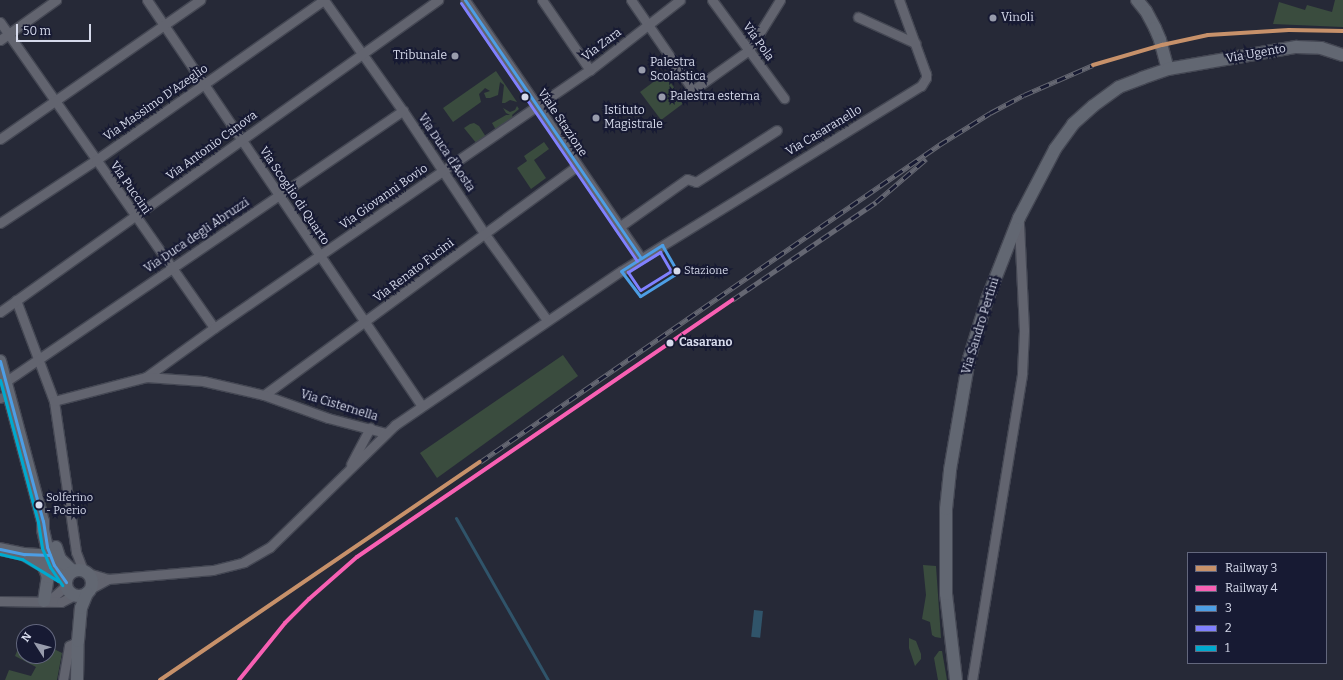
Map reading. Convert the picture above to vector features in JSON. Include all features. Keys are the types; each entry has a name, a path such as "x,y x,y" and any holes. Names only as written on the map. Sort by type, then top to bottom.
{"street":[{"path":"0,40 56,0"},
{"name":"Via Scoglio di Quarto","path":"147,0 203,86 422,406"},
{"path":"0,139 200,0"},
{"name":"Via Duca d'Aosta","path":"324,0 403,111 484,233 547,320"},
{"name":"Via Massimo D'Azeglio","path":"0,224 96,160 324,0"},
{"name":"Via Antonio Canova","path":"0,312 240,140 363,55 438,0"},
{"name":"Viale Stazione","path":"465,0 618,227 641,258"},
{"path":"542,0 590,70"},
{"path":"631,0 693,90 749,50 780,0"},
{"name":"Via Zara","path":"537,107 590,70 680,0"},
{"name":"Via Pola","path":"712,0 784,98"},
{"name":"Via Casaranello","path":"641,258 921,86 926,78 926,74 899,0"},
{"path":"1137,0 1146,11 1155,28 1168,69"},
{"path":"858,17 914,43"},
{"name":"Via Puccini","path":"0,22 214,328"},
{"name":"Via Ugento","path":"1168,69 1296,47 1321,48 1343,55"},
{"name":"Via Sandro Pertini","path":"956,680 946,594 946,509 950,470 969,359 988,297 1019,218 1062,137 1083,114 1106,95 1120,87 1168,69"},
{"name":"Via Giovanni Bovio","path":"146,377 214,328 537,107"},
{"name":"Via Duca degli Abruzzi","path":"6,382 171,267 403,111"},
{"path":"618,227 687,179 696,182 777,130"},
{"name":"Via Renato Fucini","path":"264,394 365,322 577,166"},
{"path":"972,680 1022,373 1024,330 1019,218"},
{"name":"Via Cisternella","path":"54,402 146,377 203,381 264,394 328,418 386,432 547,320 641,258"},
{"path":"16,300 54,402 76,552 81,571"},
{"path":"0,361 6,382 5,397 43,521 51,532 54,556 69,592 82,593"},
{"path":"346,472 370,428"},
{"path":"0,601 61,602 108,580 213,570 244,562 270,546 386,432"},
{"path":"0,549 24,554 54,556 92,579 82,593 78,639 77,680"},
{"path":"24,554 64,581"},
{"path":"44,567 48,577 44,601"},
{"path":"44,601 52,598 68,576 81,571 108,580"},
{"path":"63,680 69,646 78,639"}],"green space":[{"path":"1335,0 1343,0 1343,27 1273,24 1279,2 1305,10 1307,5 1332,12"},
{"path":"496,71 517,102 510,100 502,103 504,85 500,82 498,95 486,98 484,93 490,91 485,88 479,94 481,102 453,122 443,108"},
{"name":"Palestra esterna","path":"664,74 685,102 661,120 640,92"},
{"path":"517,106 519,109 512,115 513,118 496,130 492,123 506,115 510,115 506,113 503,108 510,112 515,110"},
{"path":"474,123 479,126 486,137 477,144 464,128"},
{"path":"544,142 549,149 534,160 546,178 531,189 517,168 527,161 524,156"},
{"path":"563,355 578,376 437,478 420,453"},
{"path":"923,565 936,566 941,638 932,635 930,622 922,619 926,595"},
{"path":"909,638 916,641 921,654 921,659 915,666 909,648"},
{"path":"56,650 62,653 57,680 5,680 9,670 31,676 36,667 30,664 56,664"},
{"path":"939,651 942,651 947,680 938,680 934,658"}],"water":[{"path":"754,610 763,611 760,638 751,637"}],"waterway":[{"path":"456,518 548,680"}],"railway":[{"path":"480,462 939,145 990,113 1024,95 1093,65"},
{"path":"732,300 876,202 926,159"}],"rail line":[{"name":"3","path":"1093,65 1162,45 1208,35 1289,30 1343,31"},
{"name":"4","path":"239,680 285,623 309,599 357,557 732,300"},
{"name":"3","path":"160,680 480,462"}],"transit line":[{"name":"3","path":"465,0 641,258"},
{"name":"2","path":"461,3 637,261"},
{"name":"3","path":"662,245 677,271 674,275 640,296 621,271 662,245"},
{"name":"2","path":"660,252 671,271 640,290 628,272 660,252"},
{"name":"3","path":"0,361 43,521 47,547 54,565 66,582"},
{"name":"1","path":"0,380 38,522 42,548 50,567 62,585"},
{"name":"3","path":"0,549 24,554 50,555"},
{"name":"1","path":"0,554 22,559 58,581"}],"place":[{"name":"Vinoli","path":"993,18"},
{"name":"Tribunale","path":"455,56"},
{"name":"Palestra Scolastica","path":"642,70"},
{"name":"Palestra esterna","path":"662,97"},
{"name":"Istituto Magistrale","path":"596,118"},
{"name":"Stazione","path":"677,271"},
{"name":"Casarano","path":"670,343"},
{"name":"Solferino - Poerio","path":"39,505"}]}
